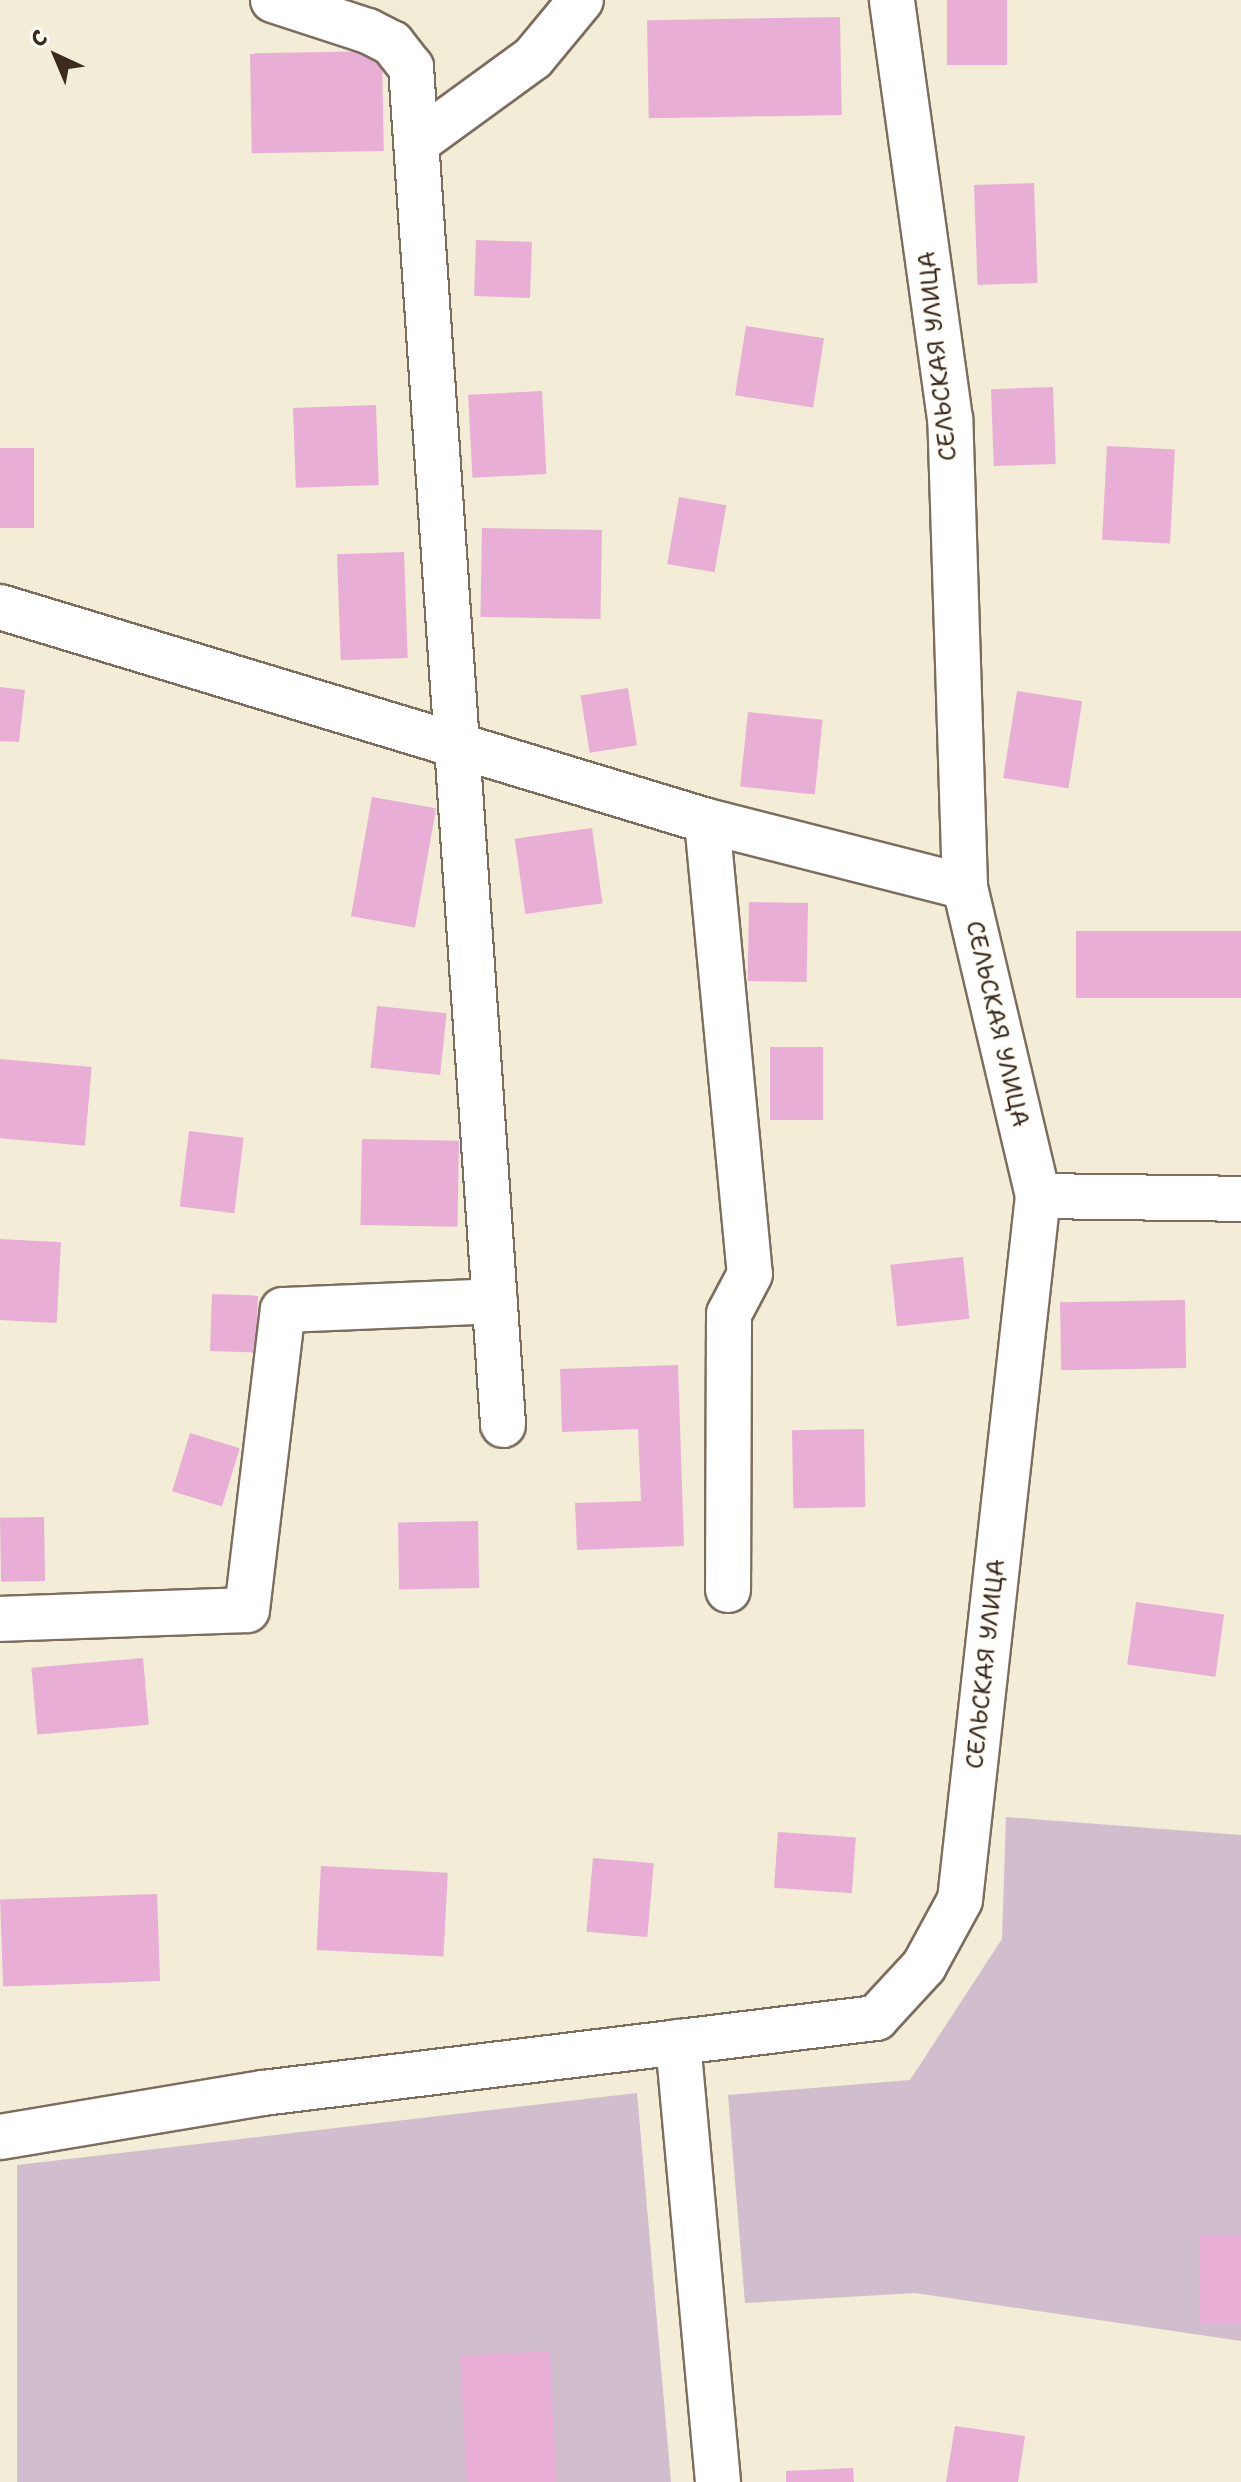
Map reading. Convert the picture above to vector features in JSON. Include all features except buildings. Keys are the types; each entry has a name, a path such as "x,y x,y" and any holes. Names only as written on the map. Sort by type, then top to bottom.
{"street":[{"path":"273,0 392,43 411,67 419,141 460,743 503,1425"},
{"path":"419,141 533,58 581,0"},
{"name":"СЕЛЬСКАЯ УЛИЦА","path":"678,2042 876,2018 924,1966 960,1900 1038,1196 965,887 950,419 892,0"},
{"path":"0,607 460,743 707,821 965,887"},
{"path":"707,821 750,1274 729,1314 728,1590"},
{"path":"1038,1196 1241,1199"},
{"path":"0,1619 247,1610 283,1310 495,1301"},
{"path":"0,2137 263,2093 678,2042 718,2482"}],"shaded area":[{"path":"1006,1817 1241,1835 1241,2341 915,2293 745,2303 728,2095 910,2080 1002,1939"},
{"path":"637,2093 671,2482 17,2482 17,2165"}]}
